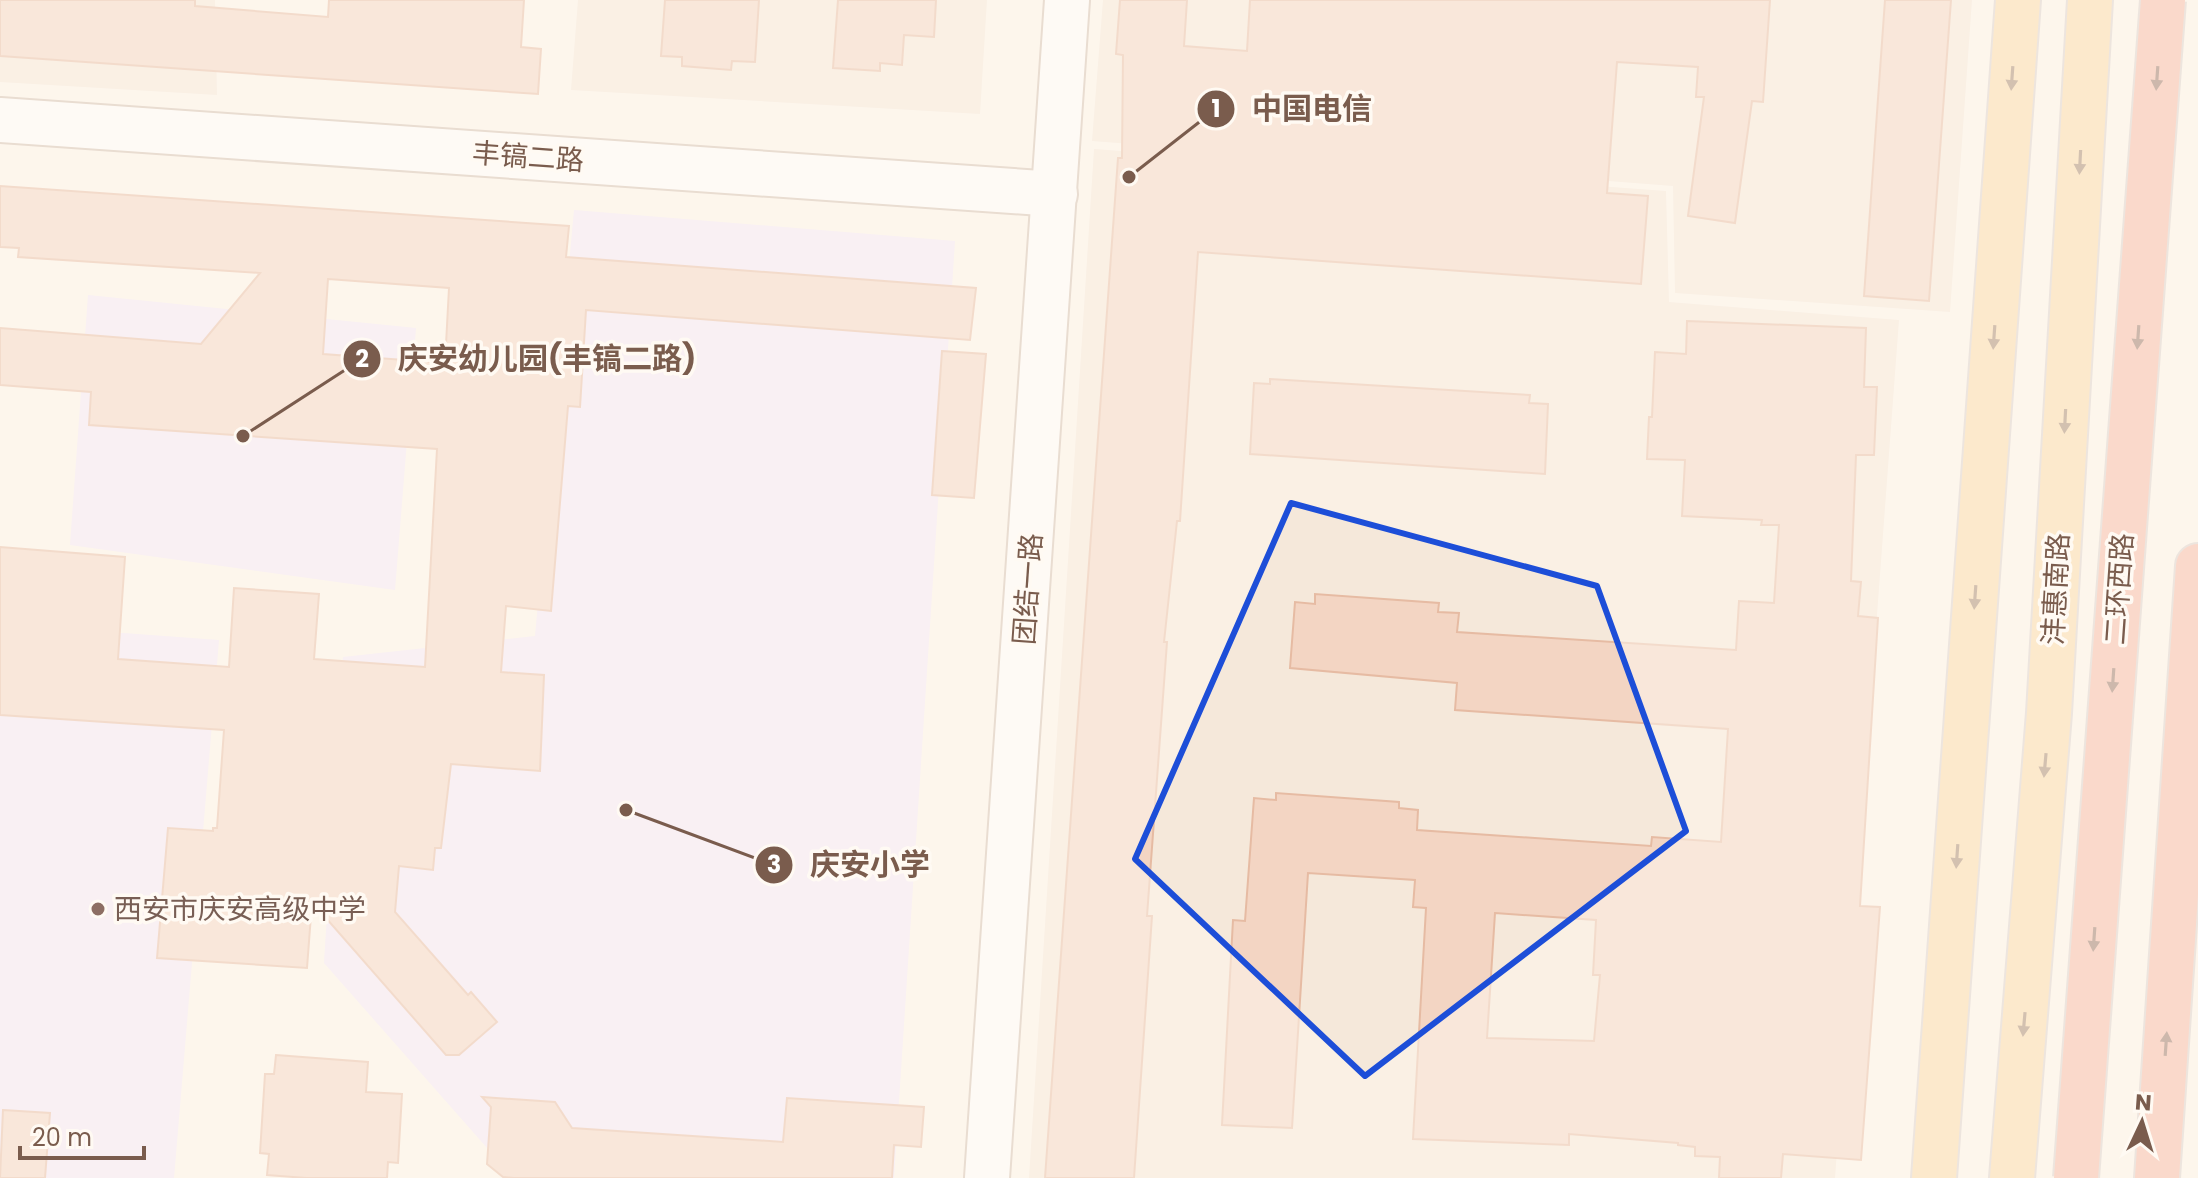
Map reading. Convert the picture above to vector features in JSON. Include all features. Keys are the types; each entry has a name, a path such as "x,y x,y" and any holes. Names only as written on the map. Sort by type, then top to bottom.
{"highway":[{"name":"二环西路","path":"2076,1178 2163,0"},
{"path":"2157,1178 2198,566"}],"main road":[{"path":"1934,1178 2018,0"},
{"name":"沣惠南路","path":"2012,1178 2049,713 2090,0"}],"street":[{"name":"团结一路","path":"987,1178 1067,0"},
{"name":"丰镐二路","path":"0,120 1055,194"}],"highlighted area":[{"path":"1291,503 1597,586 1686,831 1365,1076 1135,859"}],"shaded area":[{"path":"0,0 215,0 217,95 0,82"},
{"path":"578,0 987,0 980,114 571,90"},
{"path":"1103,0 1972,0 1950,312 1675,293 1673,186 1092,141"},
{"path":"1094,149 1666,191 1669,302 1899,320 1835,1178 1029,1178"},
{"path":"574,210 955,241 894,1178 567,1178 510,1174 324,963 343,657 535,636"},
{"path":"88,295 416,328 395,590 70,545"},
{"name":"西安市庆安高级中学","path":"0,624 219,640 174,1178 0,1178"}],"building":[{"path":"0,0 195,0 195,6 328,17 329,0 524,0 521,47 541,49 538,94 0,56"},
{"path":"665,0 759,0 755,62 732,61 731,70 682,66 682,57 661,56"},
{"path":"838,0 936,0 934,37 904,35 902,65 880,63 880,71 833,68"},
{"path":"1120,0 1187,0 1184,46 1247,51 1250,0 1770,0 1763,102 1752,101 1735,223 1688,216 1704,97 1696,97 1698,67 1617,62 1607,193 1648,196 1641,284 1198,252 1180,521 1177,521 1164,642 1167,642 1147,916 1152,916 1134,1178 1045,1178 1118,158 1122,158 1123,55 1116,54"},
{"path":"1885,0 1951,0 1929,301 1864,296"},
{"path":"0,186 569,226 566,257 976,288 970,340 586,310 580,407 568,406 551,611 506,606 501,672 544,675 540,771 451,764 441,848 435,848 433,870 399,866 395,912 468,995 471,992 497,1022 459,1055 446,1055 312,902 307,968 157,958 168,828 213,831 217,828 224,730 0,715 0,547 125,557 118,659 229,667 234,588 319,594 314,659 425,667 437,449 89,425 91,392 0,385 0,328 201,344 260,273 18,257 19,248 0,247","holes":["328,279 449,288 445,363 323,354"]},
{"path":"1687,321 1866,328 1864,387 1877,387 1874,455 1856,455 1851,581 1861,582 1858,616 1878,618 1860,906 1880,907 1861,1160 1783,1154 1781,1178 1719,1178 1720,1157 1695,1156 1695,1147 1678,1143 1569,1134 1569,1145 1413,1139 1426,908 1413,907 1415,880 1308,873 1292,1128 1222,1125 1233,920 1245,921 1254,798 1276,800 1276,793 1399,802 1399,808 1418,810 1417,830 1651,846 1652,837 1721,842 1728,729 1455,710 1457,683 1290,668 1295,602 1315,604 1315,594 1439,603 1438,612 1459,613 1457,632 1736,650 1739,601 1774,603 1779,525 1761,525 1762,520 1682,516 1685,460 1647,459 1655,352 1686,354","holes":["1495,913 1596,920 1593,975 1600,975 1594,1041 1487,1038"]},
{"path":"942,351 986,354 974,498 932,495"},
{"path":"1270,379 1530,395 1529,403 1548,404 1545,474 1250,454 1254,383 1270,384"},
{"path":"276,1055 368,1062 366,1092 402,1094 398,1163 388,1162 387,1178 267,1175 269,1154 260,1153 265,1074 274,1074"},
{"path":"482,1097 555,1102 572,1128 783,1142 787,1098 924,1107 921,1147 894,1145 892,1178 514,1178 503,1177 487,1164 491,1107"},
{"path":"3,1110 50,1113 45,1178 0,1178"}],"place":[{"name":"中国电信","path":"1129,177"},
{"name":"庆安幼儿园(丰镐二路)","path":"243,436"},
{"name":"庆安小学","path":"626,810"},
{"name":"西安市庆安高级中学","path":"98,909"}]}
